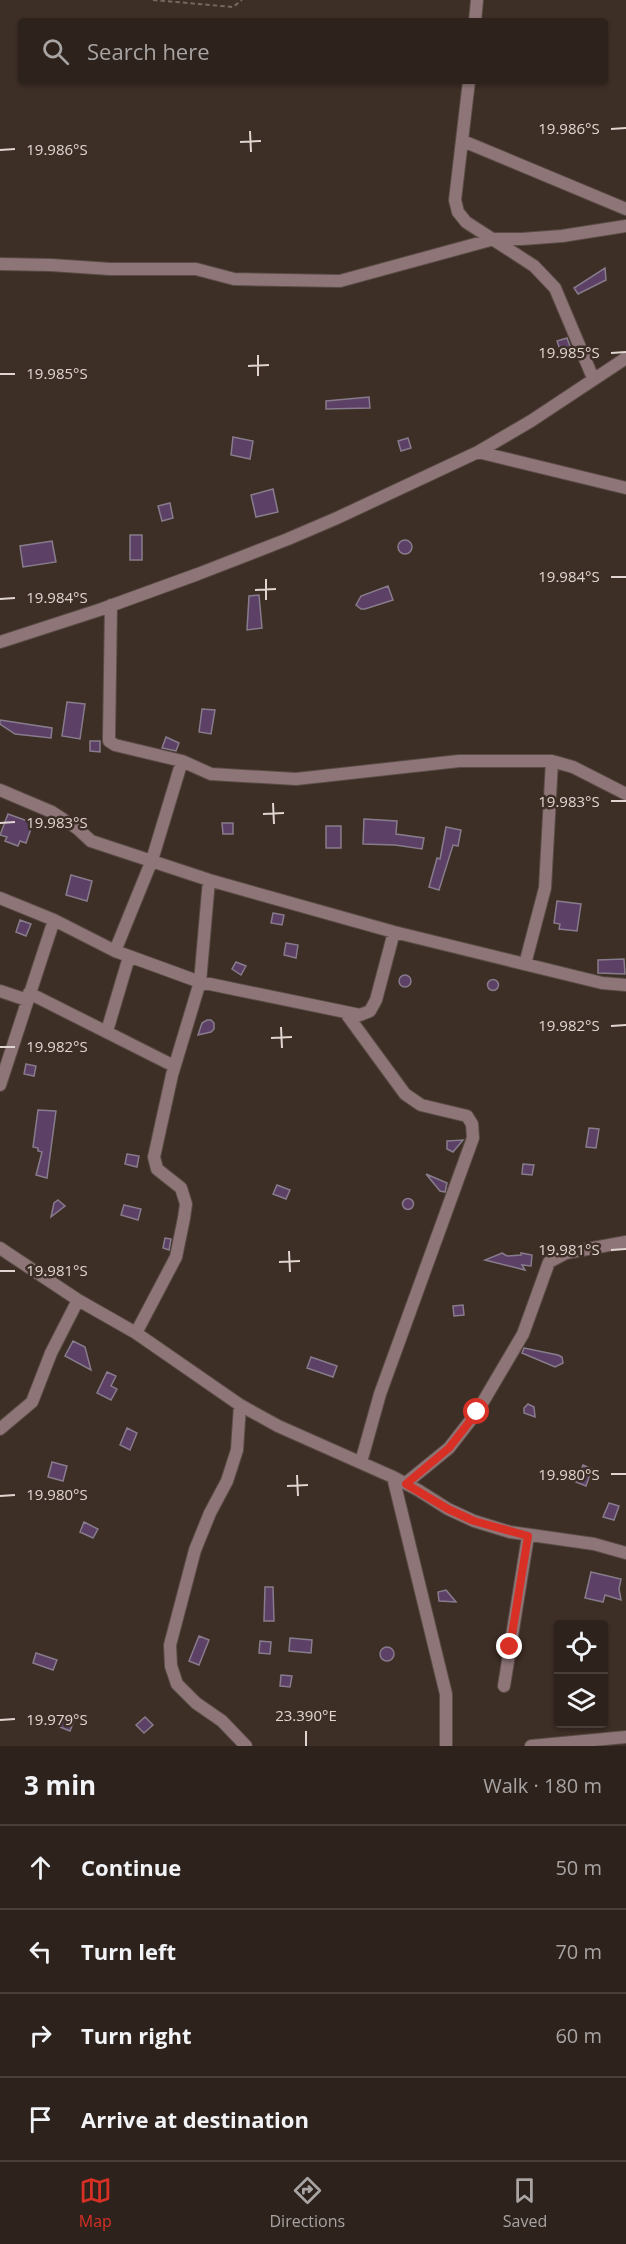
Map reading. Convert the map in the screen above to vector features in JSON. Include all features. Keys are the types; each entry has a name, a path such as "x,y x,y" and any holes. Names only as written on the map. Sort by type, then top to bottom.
{"street":[{"path":"475,18 477,0"},
{"path":"469,84 455,200 458,212 466,222 534,266 555,288 593,378"},
{"path":"462,141 626,209"},
{"path":"0,264 121,269 196,269 234,279 340,281 494,238 522,239 562,236 626,226"},
{"path":"0,642 111,605 288,539 478,452 626,358"},
{"path":"478,452 626,488"},
{"path":"111,605 109,741 115,745 182,761 211,774 296,779 459,761 552,761 573,767 626,794"},
{"path":"115,951 152,860 182,761"},
{"path":"525,964 545,888 552,761"},
{"path":"0,790 52,812 78,829 91,841 209,880 394,932 602,982 626,985"},
{"path":"136,1333 176,1257 184,1218 186,1204 181,1188 161,1173 155,1162 160,1126 174,1066 200,982 209,880"},
{"path":"0,898 129,957 200,982 360,1015 370,1011 376,1000 394,932"},
{"path":"0,1085 54,921"},
{"path":"107,1031 129,957"},
{"path":"0,992 28,996 107,1031 174,1066"},
{"path":"345,1012 405,1094 421,1105 467,1116 472,1124 472,1138 384,1383 361,1462"},
{"path":"406,1484 449,1448 477,1412 523,1334 549,1262 566,1253 626,1242"},
{"path":"0,1248 78,1300 136,1333 240,1405 315,1445 393,1477 448,1509 474,1521 528,1536 594,1544 626,1553"},
{"path":"0,1429 32,1402 51,1353 78,1300"},
{"path":"240,1405 237,1450 227,1480 195,1550 170,1645 171,1666 177,1684 196,1703 222,1721 246,1746"},
{"path":"393,1477 446,1694 446,1746"},
{"path":"504,1686 528,1536"},
{"path":"531,1746 626,1737"}],"path":[{"path":"153,0 233,7 242,0"}],"building":[{"path":"605,268 606,280 578,294 574,288"},
{"path":"567,338 573,355 563,358 557,341"},
{"path":"369,397 370,408 326,409 326,401"},
{"path":"233,437 253,441 250,459 231,455"},
{"path":"408,438 411,448 401,451 398,441"},
{"path":"273,489 278,512 256,517 251,495"},
{"path":"170,503 173,518 162,521 158,506"},
{"path":"130,535 142,535 142,560 130,560"},
{"path":"405,540 410,542 412,547 410,552 405,554 400,552 398,547 400,542"},
{"path":"52,541 56,562 23,567 20,546"},
{"path":"388,586 393,600 365,609 356,605 361,596"},
{"path":"259,595 262,628 247,630 249,596"},
{"path":"67,702 85,704 80,739 62,736"},
{"path":"202,709 215,710 211,734 199,732"},
{"path":"0,720 52,728 51,738 15,734 0,724"},
{"path":"166,737 179,743 176,751 162,748"},
{"path":"90,741 100,741 100,752 90,751"},
{"path":"8,814 33,823 26,843 20,841 18,846 5,841 7,837 0,835"},
{"path":"364,819 397,821 396,834 424,838 422,849 363,844"},
{"path":"222,823 233,823 233,834 223,834"},
{"path":"326,826 341,826 341,848 326,848"},
{"path":"446,827 461,830 458,846 453,845 439,890 429,887 437,858 440,859"},
{"path":"71,875 92,881 87,901 66,895"},
{"path":"557,901 581,904 577,931 559,929 560,924 554,923"},
{"path":"273,913 284,915 282,925 271,923"},
{"path":"20,920 31,924 26,936 16,932"},
{"path":"286,943 298,945 296,958 284,955"},
{"path":"624,959 625,974 598,973 598,960"},
{"path":"236,962 246,966 241,975 232,969"},
{"path":"405,975 411,981 405,987 399,981"},
{"path":"493,979 499,985 493,991 487,985"},
{"path":"211,1020 214,1023 214,1029 198,1035 202,1023"},
{"path":"26,1064 36,1066 34,1076 24,1074"},
{"path":"38,1110 56,1111 47,1178 36,1175 42,1152 33,1147"},
{"path":"589,1128 599,1129 596,1148 586,1147"},
{"path":"463,1140 453,1152 447,1149 447,1141"},
{"path":"127,1154 139,1156 137,1167 125,1164"},
{"path":"523,1164 534,1165 532,1175 522,1174"},
{"path":"426,1174 447,1183 445,1192 440,1191"},
{"path":"277,1185 290,1190 286,1199 273,1194"},
{"path":"408,1198 414,1204 408,1210 402,1204"},
{"path":"58,1200 65,1206 51,1217 54,1203"},
{"path":"124,1205 141,1209 138,1220 121,1215"},
{"path":"165,1238 171,1239 169,1250 163,1248"},
{"path":"502,1253 507,1256 521,1255 521,1253 532,1255 531,1266 522,1265 525,1270 485,1260"},
{"path":"463,1305 464,1315 454,1316 453,1306"},
{"path":"73,1341 85,1347 91,1370 65,1356"},
{"path":"524,1348 558,1355 562,1357 563,1363 555,1367 522,1353"},
{"path":"311,1357 337,1366 333,1377 307,1368"},
{"path":"107,1372 116,1376 111,1386 117,1389 111,1400 97,1393"},
{"path":"528,1404 534,1407 535,1417 524,1413 524,1408"},
{"path":"127,1428 137,1433 130,1450 120,1445"},
{"path":"52,1462 67,1466 63,1481 48,1477"},
{"path":"583,1465 592,1469 586,1486 576,1482"},
{"path":"609,1503 619,1506 614,1520 603,1517"},
{"path":"84,1522 98,1529 93,1538 80,1532"},
{"path":"591,1572 621,1579 619,1589 621,1600 605,1595 603,1602 585,1598"},
{"path":"265,1587 273,1587 274,1621 264,1621"},
{"path":"446,1590 456,1602 439,1601 438,1592"},
{"path":"199,1636 209,1640 199,1665 189,1661"},
{"path":"290,1638 312,1640 311,1653 289,1651"},
{"path":"260,1641 271,1642 270,1654 259,1653"},
{"path":"387,1647 392,1649 394,1654 392,1659 387,1661 382,1659 380,1654 382,1649"},
{"path":"36,1653 57,1660 53,1670 33,1663"},
{"path":"281,1675 292,1676 290,1687 280,1686"},
{"path":"64,1717 74,1721 70,1731 60,1727"},
{"path":"145,1717 153,1725 144,1733 136,1725"}],"route":[{"path":"477,1412 449,1448 406,1484 448,1509 474,1521 528,1536 510,1647"}]}
